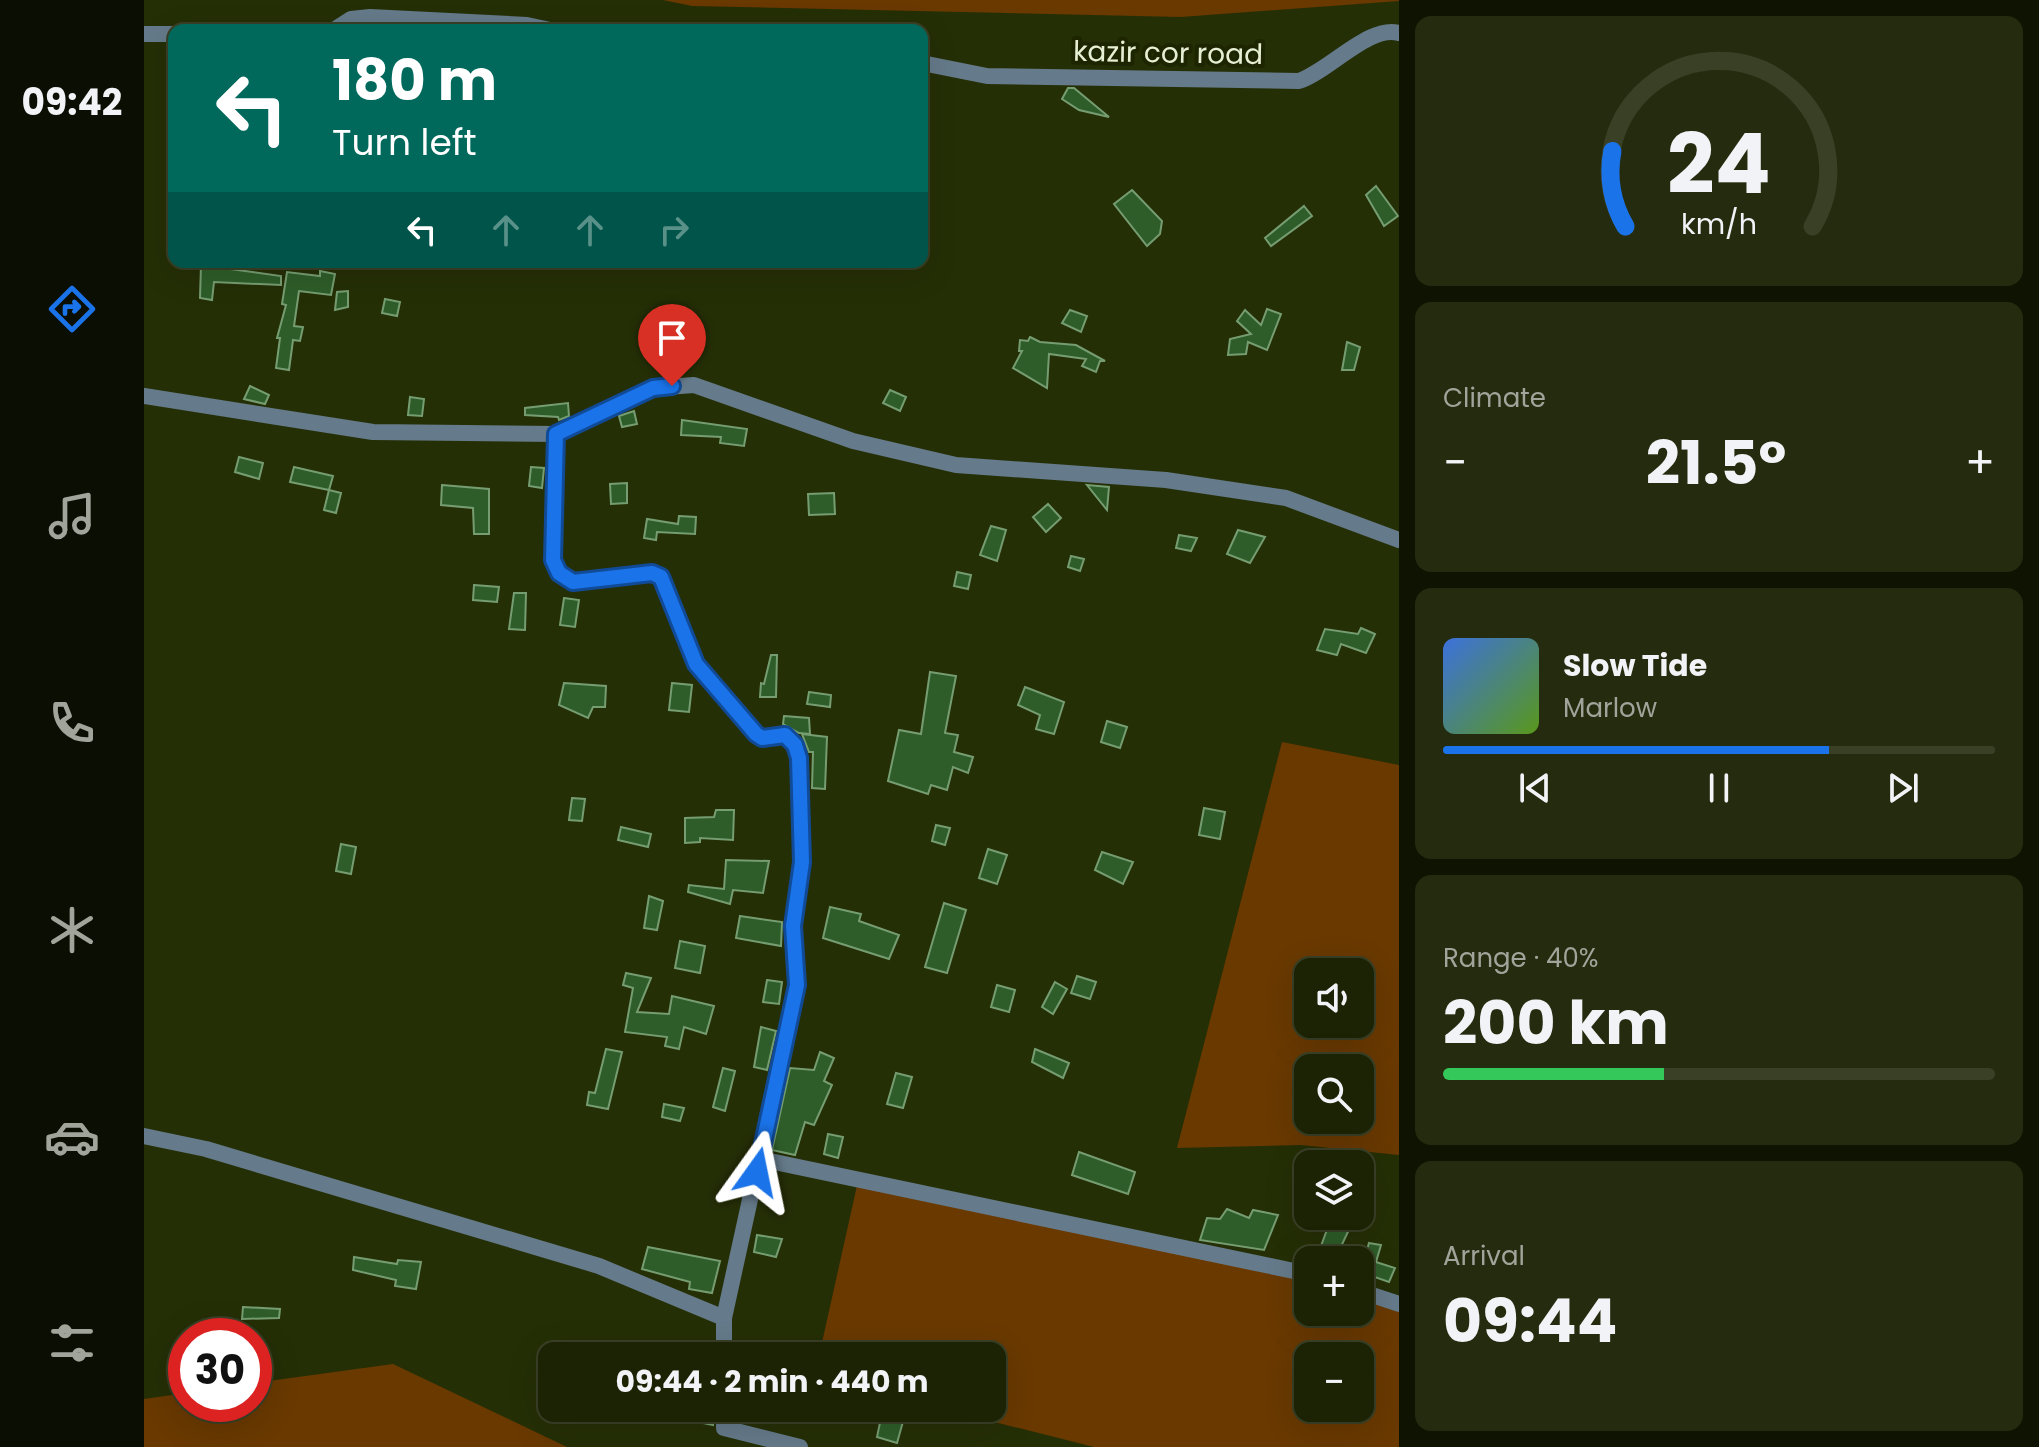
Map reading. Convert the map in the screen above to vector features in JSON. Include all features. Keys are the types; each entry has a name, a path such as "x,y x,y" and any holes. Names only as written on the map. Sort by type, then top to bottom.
{"street":[{"path":"343,24 351,19 370,17 507,24"},
{"name":"kazir cor road","path":"928,64 987,76 1299,81 1315,76 1379,31 1399,33"},
{"path":"144,34 168,34"},
{"path":"144,396 373,432 556,434 653,388 694,385 853,441 956,465 1166,480 1286,498 1399,540"},
{"path":"556,434 553,560 559,573 573,582 652,573 661,577 696,664 756,734 762,738 785,735 795,745 799,758 802,862 793,926 797,985 724,1318 724,1342"},
{"path":"144,1136 206,1149 599,1266 724,1318"},
{"path":"760,1159 1294,1271"},
{"path":"1374,1296 1399,1304"},
{"path":"724,1422 724,1428 800,1447"}],"shaded area":[{"path":"663,0 1399,1 1181,17 692,6"},
{"path":"1282,742 1399,765 1399,1155 1374,1152 1374,1150 1301,1145 1177,1148"},
{"path":"858,1181 1294,1277 1294,1326 1374,1326 1374,1303 1399,1311 1399,1447 1094,1447 995,1422 1006,1422 1006,1342 822,1342"},
{"path":"393,1364 567,1447 144,1447 144,1399 168,1396 168,1422 272,1422 272,1381"}],"building":[{"path":"1068,88 1074,88 1109,117 1079,110 1062,99"},
{"path":"1376,186 1398,216 1384,226 1366,195"},
{"path":"1132,190 1162,221 1160,234 1147,246 1114,204"},
{"path":"1304,206 1312,216 1271,246 1265,238"},
{"path":"201,268 281,276 281,285 214,282 212,300 200,298"},
{"path":"320,271 335,274 331,295 299,291 294,326 303,327 300,341 293,340 289,370 276,368 280,338 277,338 286,305 282,304 287,272 320,276"},
{"path":"348,291 348,307 335,310 337,292"},
{"path":"385,299 400,302 397,316 382,313"},
{"path":"1267,309 1281,314 1267,350 1248,342 1246,354 1228,355 1230,339 1251,334 1237,321 1245,310 1261,325"},
{"path":"1070,310 1087,316 1081,332 1062,323"},
{"path":"1030,337 1040,342 1076,345 1105,361 1100,361 1096,372 1082,366 1086,359 1049,354 1047,388 1013,368 1022,351 1019,351 1020,340 1028,341"},
{"path":"1347,342 1360,347 1354,370 1342,370"},
{"path":"250,386 269,395 265,404 244,399"},
{"path":"890,390 906,397 900,411 883,403"},
{"path":"410,397 424,399 422,416 408,415"},
{"path":"568,403 569,416 559,420 558,417 525,415 525,408"},
{"path":"634,411 637,424 622,427 619,416"},
{"path":"682,420 747,429 744,446 720,443 721,437 681,435"},
{"path":"239,457 263,463 259,479 235,472"},
{"path":"294,467 333,476 329,490 290,482"},
{"path":"531,467 544,468 542,488 529,486"},
{"path":"627,483 627,503 611,504 610,484"},
{"path":"442,485 489,489 489,534 474,534 473,508 441,505"},
{"path":"1087,485 1109,487 1107,510"},
{"path":"329,490 341,493 336,513 324,510"},
{"path":"834,493 835,514 809,515 808,494"},
{"path":"1048,504 1061,518 1046,532 1033,517"},
{"path":"679,516 696,517 695,534 657,532 656,540 644,538 647,519 678,524"},
{"path":"991,526 1006,530 997,561 980,555"},
{"path":"1238,530 1265,537 1250,563 1227,554"},
{"path":"1179,535 1197,538 1191,551 1176,548"},
{"path":"1071,556 1084,559 1080,571 1068,567"},
{"path":"957,572 971,575 968,589 954,586"},
{"path":"474,585 499,587 497,602 473,600"},
{"path":"514,593 526,593 525,630 509,629"},
{"path":"564,598 579,600 575,627 560,625"},
{"path":"1361,628 1375,634 1366,653 1341,644 1337,655 1317,650 1325,629 1358,634"},
{"path":"771,655 777,655 776,697 760,697 761,683 764,684"},
{"path":"930,672 956,676 945,733 958,735 954,752 973,757 968,773 953,767 947,790 931,785 928,794 888,781 899,730 921,734"},
{"path":"564,683 606,686 605,707 593,707 588,718 559,705"},
{"path":"672,683 692,685 689,712 669,710"},
{"path":"1025,687 1064,702 1054,734 1036,729 1040,715 1018,705"},
{"path":"809,692 831,695 830,707 807,704"},
{"path":"784,716 809,718 810,734 799,733 783,724"},
{"path":"1107,721 1127,727 1120,748 1101,742"},
{"path":"802,734 827,737 825,789 812,788 813,752 809,752"},
{"path":"572,798 585,799 582,821 569,820"},
{"path":"1204,808 1225,812 1220,839 1199,835"},
{"path":"716,810 734,810 733,840 700,838 700,842 685,843 685,818 714,817"},
{"path":"936,825 950,828 945,845 932,841"},
{"path":"621,827 651,834 648,847 618,840"},
{"path":"341,844 356,847 351,874 336,871"},
{"path":"988,849 1007,855 997,884 979,878"},
{"path":"1102,852 1133,862 1123,884 1095,870"},
{"path":"726,860 769,861 763,893 733,890 730,904 688,892 689,885 724,889"},
{"path":"649,896 663,901 657,930 644,928"},
{"path":"944,903 966,910 947,973 925,967"},
{"path":"830,907 861,914 859,921 899,935 889,959 823,938"},
{"path":"740,916 782,922 781,946 736,938"},
{"path":"680,941 705,946 700,973 675,968"},
{"path":"626,973 651,978 637,1012 669,1014 672,996 714,1006 706,1034 684,1027 679,1049 665,1046 667,1037 625,1032 633,988 623,985"},
{"path":"1077,976 1096,982 1090,999 1071,993"},
{"path":"767,980 782,982 779,1004 763,1002"},
{"path":"1055,982 1067,989 1053,1014 1042,1007"},
{"path":"997,985 1015,990 1009,1012 991,1007"},
{"path":"761,1027 776,1031 767,1070 754,1067"},
{"path":"606,1049 622,1052 608,1109 587,1105 589,1092 595,1093"},
{"path":"1035,1049 1069,1063 1063,1078 1032,1062"},
{"path":"820,1052 834,1058 824,1081 832,1085 814,1125 805,1122 795,1155 772,1150 790,1068 814,1070"},
{"path":"723,1068 735,1071 725,1111 713,1107"},
{"path":"896,1073 912,1077 903,1108 887,1104"},
{"path":"664,1104 684,1108 680,1121 662,1117"},
{"path":"828,1134 843,1137 838,1158 824,1154"},
{"path":"1079,1152 1135,1172 1128,1194 1072,1175"},
{"path":"1227,1209 1249,1218 1253,1210 1278,1215 1264,1250 1200,1240 1207,1218 1220,1219"},
{"path":"1327,1230 1349,1230 1341,1246 1321,1246"},
{"path":"757,1235 782,1239 776,1257 754,1252"},
{"path":"1369,1243 1381,1245 1376,1262 1395,1268 1389,1282 1374,1277 1374,1246 1368,1246"},
{"path":"648,1247 720,1261 712,1293 689,1289 690,1282 642,1269"},
{"path":"354,1257 397,1264 398,1260 421,1262 416,1289 395,1286 396,1280 353,1270"},
{"path":"243,1307 280,1309 279,1318 242,1318"},
{"path":"880,1422 903,1422 897,1443 877,1437"}],"route":[{"path":"672,386 653,388 556,434 553,560 559,573 573,582 652,573 661,577 696,664 756,734 762,738 785,735 795,745 799,758 802,862 793,926 797,985 757,1172"}]}
